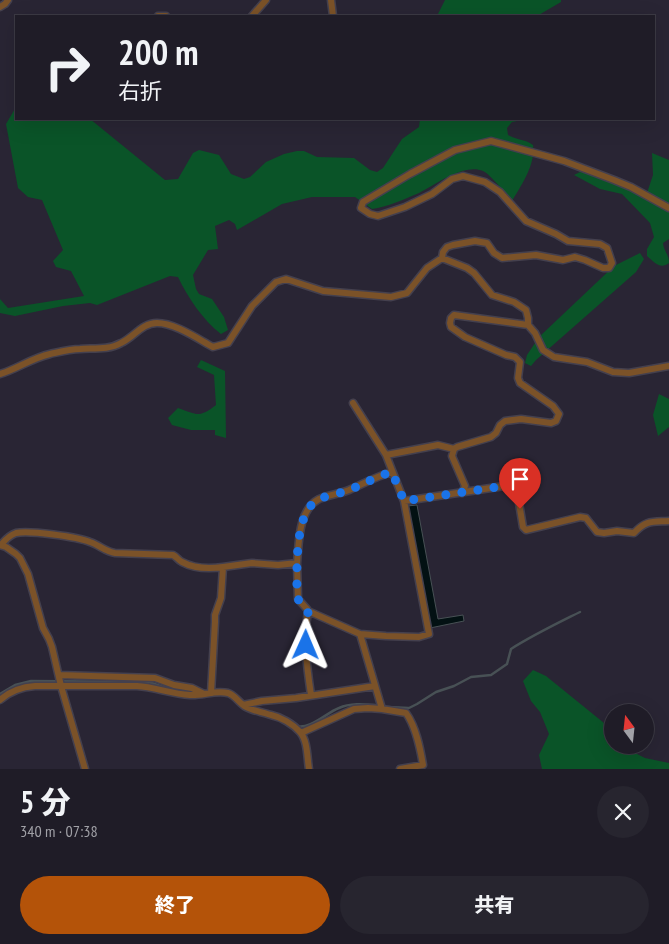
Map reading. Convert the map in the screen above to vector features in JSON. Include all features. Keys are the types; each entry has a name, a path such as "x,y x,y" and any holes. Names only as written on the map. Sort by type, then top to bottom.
{"street":[{"path":"0,7 8,0"},
{"path":"253,15 266,0"},
{"path":"331,0 333,15"},
{"path":"0,374 48,354 78,349 100,349 121,344 143,327 151,324 159,323 172,326 213,347 228,343 252,306 276,282 286,279 323,292 391,297 407,293 427,268 442,258 443,252 447,247 475,241 487,244 494,253 502,258 536,255 563,260 575,257 603,268 609,268 612,262 607,248 600,244 568,241 526,221 500,192 485,182 462,176 452,179 432,194 378,216 370,214 361,208 363,202 410,174 454,150 466,146 491,141 564,161 631,187 669,208"},
{"path":"442,258 467,268 474,273 492,295 514,302 526,310 528,326"},
{"path":"386,455 438,445 454,449 491,437 505,421 521,419 551,423 556,421 559,414 553,406 520,383 518,378 520,362 515,357 506,355 466,337 451,326 451,318 454,315 528,326 535,333 543,350 554,357 587,362 613,372 629,373 669,366"},
{"path":"308,612 360,634 419,637 429,634 404,501 386,455 353,403"},
{"path":"454,449 452,456 466,486 462,493"},
{"path":"311,695 306,645 308,612 298,599 297,563 300,530 306,511 317,500 392,472"},
{"path":"404,501 513,485 516,487 526,530 580,517 586,518 597,532 617,531 634,533 642,525 651,522 669,521"},
{"path":"85,769 52,647 43,628 25,567 12,550 0,545 5,540 17,533 65,537 88,541 110,553 173,554 181,562 210,568 252,563 278,566 297,563"},
{"path":"207,694 215,615 221,598 223,567"},
{"path":"360,634 382,709"},
{"path":"59,675 155,678 207,694"},
{"path":"0,700 8,693 35,686 137,686 193,695 228,693 243,705 280,718 301,733 309,769"},
{"path":"243,705 375,686"},
{"path":"301,733 354,709 382,709 406,713 412,723 421,748 423,765 400,769"}],"green space":[{"path":"445,0 561,0 561,2 539,15 438,15"},
{"path":"15,109 15,120 91,120 165,180 178,179 193,153 199,150 219,155 231,174 244,179 250,177 266,162 284,154 297,151 304,151 317,157 354,158 370,170 377,172 383,168 402,139 419,127 420,120 522,120 512,122 507,128 508,135 533,145 533,152 527,174 512,201 486,173 475,169 459,172 419,193 378,208 372,209 355,197 312,197 282,204 237,230 235,224 229,220 215,226 218,249 208,250 193,275 199,294 212,299 224,317 228,330 221,334 197,308 186,293 178,277 170,276 97,305 90,303 63,306 15,316 0,313 0,299 8,308 84,296 71,271 56,267 53,261 63,250 42,200 28,197 18,188 6,124"},
{"path":"652,153 669,160 669,239 663,243 669,263 663,266 647,256 647,249 654,237 650,223 622,194 600,189 574,175 580,172 594,175 646,196 653,175"},
{"path":"640,253 644,259 636,272 531,366 525,363 527,355 539,337 614,266"},
{"path":"201,360 225,371 226,438 215,435 215,430 191,430 172,425 168,418 178,408 202,414 216,405 214,375 197,367"},
{"path":"659,394 669,399 669,427 658,436 653,415"},
{"path":"533,670 546,676 604,723 604,754 637,754 645,758 669,763 669,769 542,769 539,755 549,734 540,712 531,701 523,681"}],"shaded area":[{"path":"417,505 438,619 463,615 464,621 430,628 407,506"}],"waterway":[{"path":"388,707 409,708 436,692 454,686 471,677 491,675 507,664 511,649 580,612"},
{"path":"0,694 15,685 31,681 149,682 163,687"},
{"path":"168,689 192,691"},
{"path":"296,726 307,726 343,706 357,704 375,705"}],"route":[{"path":"306,645 306,618 308,612 297,596 297,563 300,530 306,511 317,500 341,493 392,472 404,501 513,485 516,487 520,509"}]}
